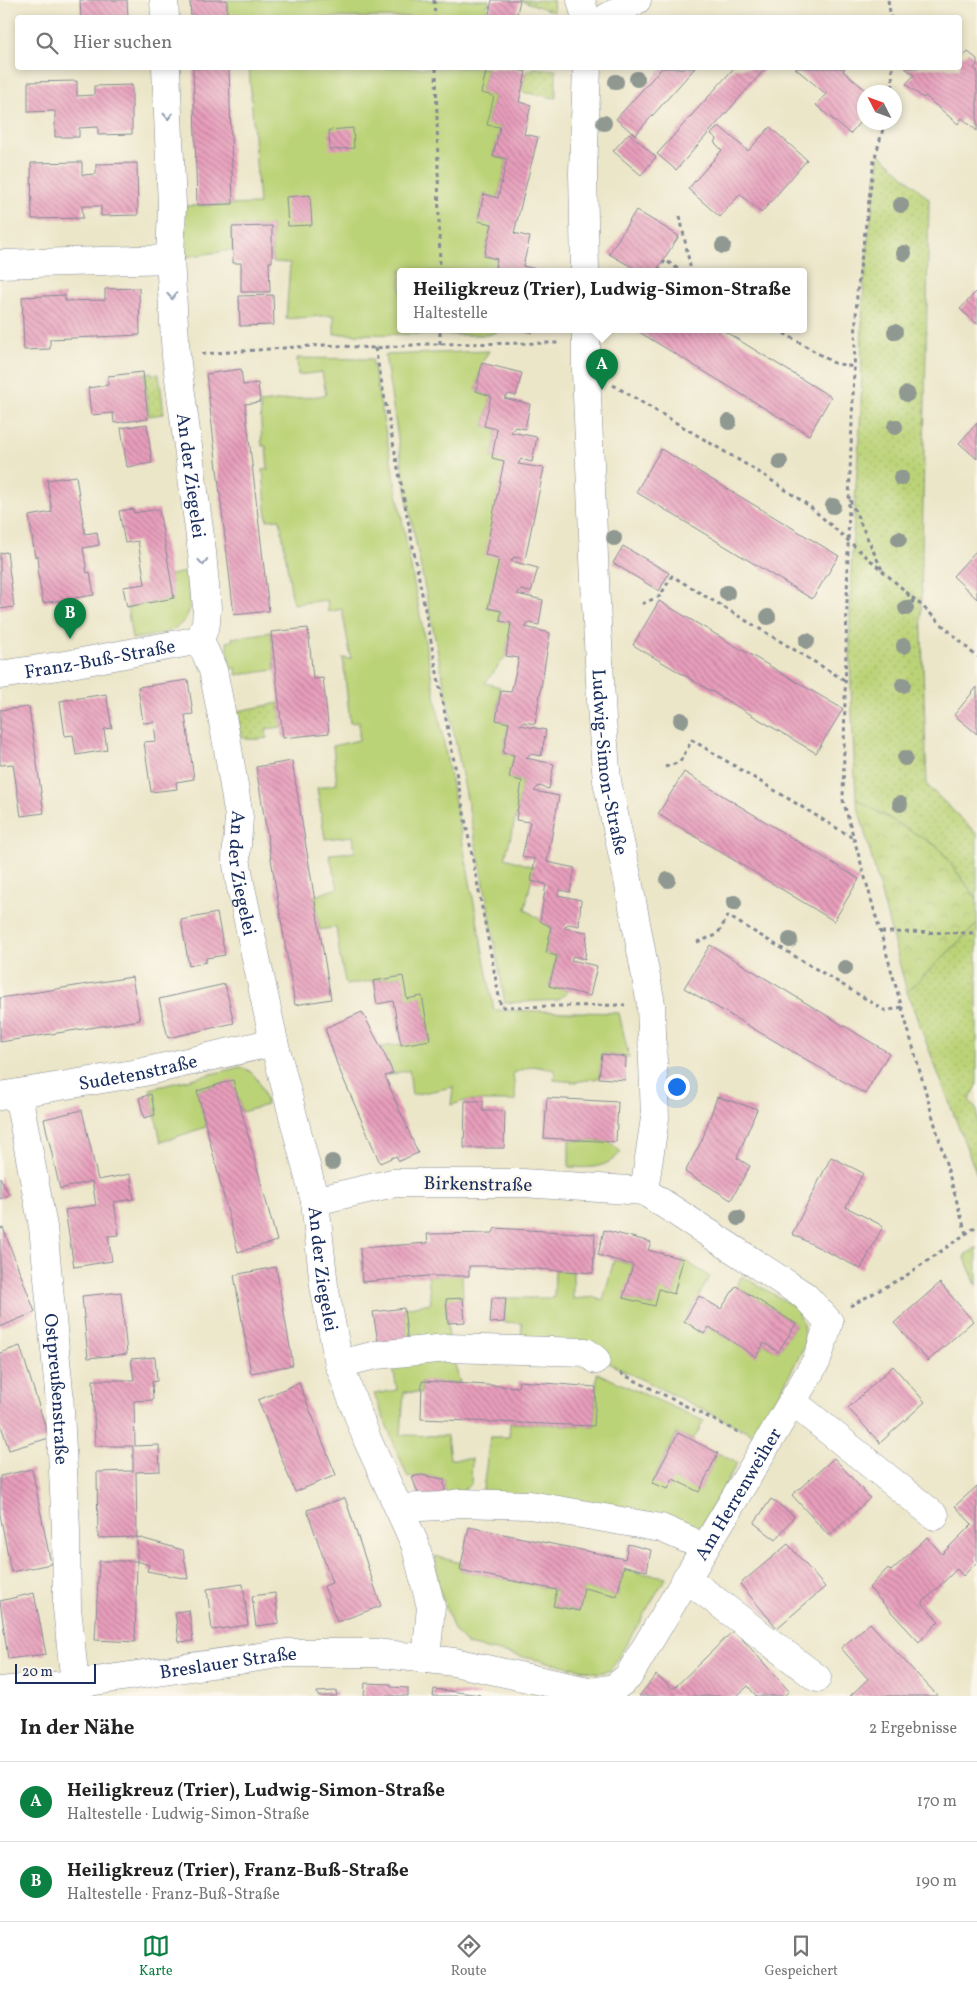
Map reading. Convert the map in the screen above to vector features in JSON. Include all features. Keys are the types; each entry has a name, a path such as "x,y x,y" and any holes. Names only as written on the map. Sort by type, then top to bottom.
{"street":[{"path":"164,0 165,15"},
{"path":"581,0 585,15"},
{"path":"611,15 637,0"},
{"name":"An der Ziegelei","path":"166,70 172,206 170,260 176,356 202,552 207,608 206,623 200,640 213,670 224,725 239,817 236,858 274,1042 315,1201 324,1286 339,1364 370,1448 400,1508 415,1544 431,1607 426,1659"},
{"path":"585,268 583,172 587,70"},
{"path":"0,264 170,260"},
{"name":"Ludwig-Simon-Straße","path":"586,337 602,720 607,781 651,1004 655,1118 644,1191"},
{"name":"Franz-Buß-Straße","path":"0,675 200,640"},
{"name":"Sudetenstraße","path":"9,1095 139,1073 274,1042"},
{"name":"Ostpreußenstraße","path":"9,1095 43,1227 60,1391 66,1530 67,1608 75,1684"},
{"name":"Birkenstraße","path":"315,1201 393,1183 523,1183 644,1191"},
{"name":"Am Herrenweiher","path":"426,1659 454,1662 592,1692 614,1688 628,1678 819,1356 828,1322 805,1296 644,1191"},
{"path":"339,1364 376,1355 447,1348 586,1352 596,1360"},
{"path":"793,1402 935,1516"},
{"path":"400,1508 441,1506 459,1502 530,1505 661,1528 689,1540"},
{"path":"686,1578 816,1678"},
{"name":"Breslauer Straße","path":"0,1691 75,1684 286,1653 376,1653 426,1659"}],"path":[{"path":"434,0 435,15"},
{"path":"888,0 890,15"},
{"path":"436,70 440,268"},
{"path":"892,70 893,85"},
{"path":"883,130 874,161 858,284 849,499 843,800 966,1234"},
{"path":"680,216 690,268"},
{"path":"661,268 665,260 677,268"},
{"path":"440,333 440,344"},
{"path":"783,333 834,363 854,367"},
{"path":"176,356 326,345 375,348 440,344 566,342 586,337"},
{"path":"375,348 501,1006 625,1005"},
{"path":"586,372 617,387 762,474 808,505 921,604 977,657"},
{"path":"849,499 884,572"},
{"path":"862,552 878,560"},
{"path":"642,604 660,596 672,576 846,681"},
{"path":"665,768 680,762 692,740 854,839"},
{"path":"697,942 717,935 728,916 886,1010 902,1007"},
{"path":"881,932 977,933"},
{"path":"843,1310 904,1277 977,1226"},
{"path":"596,1360 606,1368 614,1370 735,1429 764,1448"}],"green space":[{"path":"227,0 489,0 485,15 227,15"},
{"path":"520,0 553,0 554,12"},
{"path":"249,70 486,70 481,92 494,96 487,124 500,127 493,156 507,159 498,198 484,194 478,220 492,224 484,256 497,259 495,268 397,268 397,333 494,333 488,335 334,334 334,315 286,319 290,263 272,262 272,226 232,227 232,250 185,257 184,206 259,204"},
{"path":"530,70 556,70 556,98 521,92 526,72"},
{"path":"880,154 929,199 921,605 927,785 977,834 977,899 938,847 856,799 850,602 861,410 864,280"},
{"path":"489,351 482,363 476,391 491,396 484,426 497,429 492,458 504,461 499,558 488,608 501,611 500,621 511,623 506,656 485,683 500,687 497,720 509,723 503,753 514,755 510,778 522,781 518,809 505,858 534,867 525,909 551,927 546,953 557,956 549,986 569,991 558,1000 505,1003 486,895 408,503 385,355"},
{"path":"297,358 372,359 494,1010 619,1013 629,1057 602,1054 599,1078 575,1082 554,1080 555,1070 533,1066 513,1073 516,1101 465,1101 451,1105 453,1087 412,1095 409,1070 385,1076 393,1073 381,1047 430,1040 422,997 407,999 402,976 346,985 336,927 320,930 314,896 338,888 329,854 355,852 353,836 325,839 317,788 337,784 333,746 359,740 359,722 350,723 343,658 351,659 342,609 328,612 327,600 293,604 280,519 267,520 263,470 268,469 266,446 262,446 260,403 326,395 322,372 298,375"},
{"path":"152,372 152,375 159,374 164,414 149,416 144,373"},
{"path":"186,572 190,604 188,614 183,622 177,627 159,634 132,639 127,607 173,598 170,575"},
{"path":"271,632 275,670 237,675 236,668 230,668 227,642 232,641 232,638"},
{"path":"279,703 282,727 266,729 267,738 245,739 242,736 239,728 238,711"},
{"path":"856,799 938,847 977,899 977,924 907,992"},
{"path":"977,924 977,1086 969,1100 977,1109 977,1175 907,992"},
{"path":"240,1067 246,1069 255,1077 261,1087 267,1105 242,1112 233,1081 197,1090 206,1127 161,1142 150,1089"},
{"path":"569,1140 610,1142 621,1152 610,1162 597,1166 569,1167"},
{"path":"977,1247 977,1287 964,1256"},
{"path":"683,1259 710,1277 684,1321 704,1334 709,1327 756,1356 764,1343 778,1352 796,1324 736,1286 742,1276 797,1308 803,1324 805,1345 757,1436 604,1361 521,1341 522,1323 504,1322 506,1298 554,1298 555,1270 573,1271 573,1299 595,1297 603,1300 614,1260 633,1265 624,1298 654,1306 659,1289 674,1294"},
{"path":"462,1275 463,1298 446,1300 449,1340 408,1344 404,1308 431,1303 428,1276"},
{"path":"452,1354 460,1383 422,1382 421,1393 404,1392 401,1435 447,1436 450,1459 472,1459 471,1484 461,1492 445,1497 444,1479 421,1475 408,1478 374,1394 397,1390 392,1362"},
{"path":"597,1373 704,1421 693,1440 677,1433 652,1483 673,1479 699,1491 718,1453 737,1463 695,1537 482,1496 490,1437 509,1437 510,1423 594,1426"},
{"path":"435,1556 461,1563 460,1570 557,1590 554,1606 578,1611 584,1588 617,1596 623,1570 666,1577 611,1670 599,1673 467,1645 454,1630 438,1585"}],"building":[{"path":"80,0 127,0 128,15 81,15"},
{"path":"190,0 227,0 227,15 191,15"},
{"path":"492,0 520,0 517,15 489,15"},
{"path":"968,52 977,59 977,65 974,68 977,70 977,131 962,118 958,124 925,96 923,98 906,84 914,75 908,70 962,70 963,57"},
{"path":"193,70 229,70 233,204 197,205"},
{"path":"487,70 518,70 526,72 519,102 531,105 524,134 538,137 514,233 530,237 523,266 531,268 495,268 497,259 484,256 492,224 478,221 484,194 498,198 507,159 493,156 500,127 487,125 494,96 481,93"},
{"path":"660,70 693,70 635,135 616,119"},
{"path":"732,70 764,70 676,170 657,154"},
{"path":"797,70 844,70 860,85 857,85 857,126 850,134 816,105 826,94"},
{"path":"77,81 77,96 94,95 94,86 132,85 132,134 98,135 98,127 79,128 79,137 55,137 55,111 28,112 28,82"},
{"path":"719,126 748,151 770,127 807,160 761,213 740,194 720,217 688,189 722,150 714,142 717,139 711,134"},
{"path":"353,128 354,148 330,150 329,130"},
{"path":"629,133 656,157 641,175 613,151"},
{"path":"82,162 82,175 96,174 96,164 137,163 138,215 101,216 101,206 82,206 83,218 32,219 31,163"},
{"path":"310,195 312,225 288,226 286,197"},
{"path":"636,210 679,236 658,268 634,268 609,254"},
{"path":"272,226 272,262 269,262 270,292 241,292 241,263 233,263 232,227"},
{"path":"139,288 140,335 50,339 50,349 24,350 22,297 65,295 65,301 105,300 105,289"},
{"path":"977,291 977,324 960,309"},
{"path":"273,295 274,325 240,326 239,296"},
{"path":"641,333 727,333 831,397 809,435"},
{"path":"482,363 522,373 516,396 509,394 504,398 530,404 525,429 515,427 511,432 537,437 532,462 521,459 518,464 544,468 525,559 514,557 511,561 538,568 531,592 521,590 517,594 543,600 539,625 529,623 525,627 550,633 535,724 524,722 520,725 546,730 541,756 530,754 526,758 554,764 549,789 539,786 534,791 559,796 547,862 575,868 570,892 559,890 558,895 581,900 579,926 568,924 564,928 587,932 585,959 573,956 571,960 597,966 590,996 549,986 557,956 546,953 551,927 540,921 546,884 531,881 535,859 522,857 530,822 516,820 522,781 509,778 514,755 503,753 509,723 496,720 501,691 511,692 519,658 506,656 511,623 500,621 501,611 488,608 499,558 485,555 504,461 492,458 497,429 484,426 491,396 476,391"},
{"path":"241,369 243,385 258,383 260,402 245,404 269,611 234,615 206,374"},
{"path":"143,372 148,419 114,423 113,413 91,415 88,388 108,385 108,376"},
{"path":"977,423 977,459 959,443"},
{"path":"147,424 152,463 127,467 121,428"},
{"path":"661,449 839,556 812,599 636,492"},
{"path":"76,476 85,534 97,532 99,545 83,548 87,573 90,572 94,595 43,603 37,568 39,567 38,556 35,557 29,516 52,512 47,480"},
{"path":"133,509 134,513 159,509 174,598 127,607 123,587 145,584 138,541 125,543 119,511"},
{"path":"623,546 669,573 659,591 613,563"},
{"path":"977,550 977,599 953,576"},
{"path":"7,552 14,607 0,609 0,553"},
{"path":"659,601 843,709 816,753 633,645"},
{"path":"308,628 313,679 323,678 329,733 283,738 271,632"},
{"path":"188,680 193,714 185,715 194,779 176,782 177,789 151,792 144,742 156,741 154,722 143,723 138,687"},
{"path":"977,687 977,734 954,715"},
{"path":"106,694 112,728 104,729 107,750 76,755 73,735 65,736 60,701"},
{"path":"29,707 44,813 21,816 13,764 0,765 0,710"},
{"path":"292,761 331,999 295,1005 256,767"},
{"path":"684,772 859,879 834,921 658,814"},
{"path":"217,913 225,955 206,958 206,962 189,966 181,920"},
{"path":"710,945 889,1053 865,1094 684,988"},
{"path":"403,976 407,999 422,996 430,1040 401,1045 393,1001 377,1004 373,981"},
{"path":"132,977 140,1020 0,1042 0,998"},
{"path":"225,984 234,1023 168,1038 159,999"},
{"path":"362,1012 393,1073 385,1076 418,1153 399,1161 396,1156 380,1163 337,1064 325,1028"},
{"path":"602,1054 626,1057 625,1080 599,1078"},
{"path":"233,1080 277,1241 238,1252 197,1091"},
{"path":"151,1094 155,1115 144,1118 139,1098"},
{"path":"717,1097 757,1109 737,1158 750,1166 731,1200 685,1172 702,1140"},
{"path":"547,1098 618,1102 616,1142 544,1138"},
{"path":"465,1101 483,1101 483,1111 505,1111 504,1148 464,1148"},
{"path":"82,1110 98,1180 130,1174 134,1199 114,1202 119,1235 108,1236 112,1261 74,1267 65,1210 96,1205 92,1181 60,1189 44,1119"},
{"path":"831,1157 863,1173 846,1207 883,1226 861,1269 792,1234"},
{"path":"0,1177 9,1195 0,1199"},
{"path":"3,1228 35,1312 0,1327 0,1229"},
{"path":"495,1228 595,1234 593,1273 469,1266 469,1276 428,1276 362,1282 360,1248 428,1243 427,1234 493,1233"},
{"path":"604,1230 651,1242 648,1250 683,1259 674,1294 659,1289 655,1306 623,1298 633,1265 598,1255"},
{"path":"276,1267 293,1365 251,1373 234,1275"},
{"path":"940,1283 973,1321 928,1361 894,1323"},
{"path":"736,1286 796,1324 778,1352 764,1343 756,1357 709,1327 704,1334 684,1321 699,1296 721,1309"},
{"path":"121,1292 127,1354 88,1358 82,1296"},
{"path":"463,1298 465,1322 448,1323 446,1299"},
{"path":"492,1298 506,1298 504,1322 490,1323"},
{"path":"404,1308 408,1344 379,1348 373,1312"},
{"path":"20,1346 49,1438 9,1450 0,1422 0,1353"},
{"path":"155,1357 157,1381 152,1382 153,1400 134,1401 135,1446 159,1445 160,1471 136,1472 137,1537 98,1538 97,1472 133,1471 133,1446 95,1446 93,1380 134,1380 131,1359"},
{"path":"893,1366 925,1402 880,1443 848,1408"},
{"path":"422,1381 518,1387 519,1381 596,1387 594,1426 421,1419"},
{"path":"299,1383 336,1475 295,1492 258,1400"},
{"path":"678,1433 718,1453 699,1492 673,1479 668,1489 652,1483"},
{"path":"834,1458 870,1498 829,1536 792,1495"},
{"path":"32,1469 51,1564 11,1572 0,1514 0,1476"},
{"path":"421,1475 444,1479 445,1497 420,1499 412,1477"},
{"path":"977,1486 977,1562 963,1576 957,1569 922,1603 939,1621 919,1642 869,1588 888,1568 891,1571 927,1537 942,1554 972,1524 955,1506"},
{"path":"345,1498 381,1606 337,1622 324,1586 332,1583 307,1510"},
{"path":"771,1499 794,1516 776,1540 754,1523"},
{"path":"469,1527 625,1559 628,1544 651,1550 647,1571 624,1566 617,1596 584,1588 579,1611 553,1606 557,1590 460,1570"},
{"path":"137,1537 183,1550 188,1579 147,1571 149,1565 137,1561"},
{"path":"788,1544 825,1587 777,1628 740,1584"},
{"path":"99,1561 137,1561 135,1642 95,1640"},
{"path":"243,1584 248,1625 212,1630 207,1589"},
{"path":"34,1593 46,1654 8,1659 0,1601"},
{"path":"275,1593 279,1623 256,1626 252,1596"},
{"path":"189,1610 193,1641 179,1642 175,1612"},
{"path":"870,1623 938,1696 850,1696 868,1679 841,1648"},
{"path":"734,1630 789,1691 784,1696 756,1696 748,1686 737,1696 639,1696 656,1675 673,1689"},
{"path":"365,1683 391,1684 391,1687 408,1688 408,1696 364,1696"},
{"path":"434,1689 480,1695 480,1696 433,1696"},
{"path":"336,1691 337,1696 318,1696 317,1692"}],"place":[{"name":"Heiligkreuz (Trier), Ludwig-Simon-Straße","path":"602,390"},
{"name":"Heiligkreuz (Trier), Franz-Buß-Straße","path":"70,639"}]}
